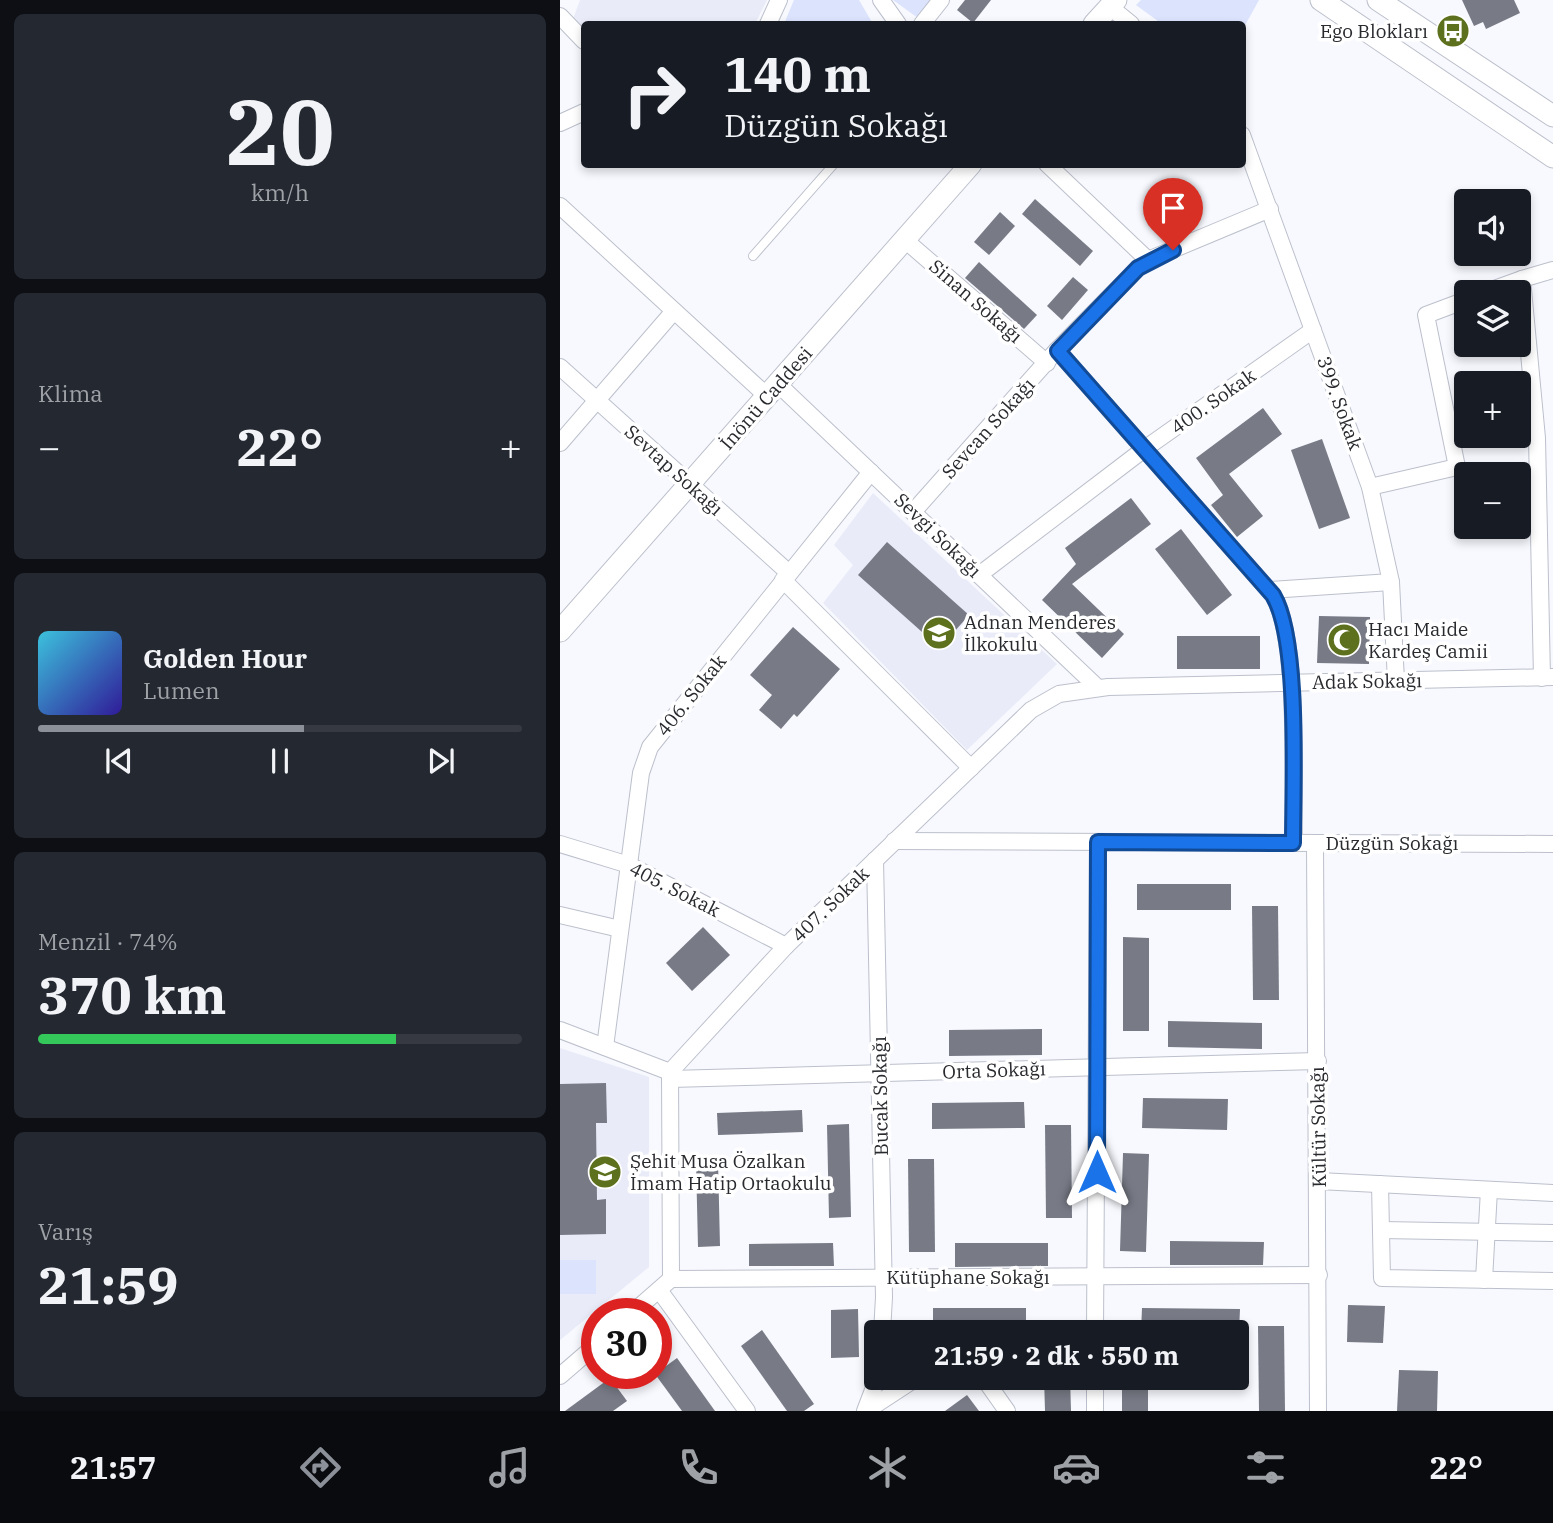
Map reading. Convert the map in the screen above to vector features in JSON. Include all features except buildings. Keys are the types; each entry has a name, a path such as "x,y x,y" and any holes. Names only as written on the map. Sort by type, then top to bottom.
{"street":[{"path":"769,21 779,0"},
{"path":"881,0 896,21"},
{"path":"924,21 942,0"},
{"path":"1321,0 1553,157"},
{"path":"1097,21 1113,3 1128,21"},
{"path":"1390,3 1553,116"},
{"path":"560,16 581,38"},
{"path":"560,123 581,113"},
{"name":"399. Sokak","path":"1246,146 1370,487 1391,583 1396,681"},
{"name":"İnönü Caddesi","path":"560,631 968,168"},
{"path":"1051,168 1148,260"},
{"name":"Sevgi Sokağı","path":"560,206 674,311 871,472 1097,687"},
{"name":"Sevcan Sokağı","path":"913,512 1052,357 1148,260 1270,209"},
{"name":"Sinan Sokağı","path":"905,240 1052,357 1143,450 1269,590 1283,618 1290,683 1293,843"},
{"path":"1548,678 1537,438 1522,279 1553,270"},
{"path":"1370,487 1457,467 1426,315 1454,304"},
{"path":"560,443 674,311"},
{"name":"400. Sokak","path":"979,575 1143,450 1313,330"},
{"name":"Sevtap Sokağı","path":"560,367 689,484 786,577 971,768"},
{"name":"406. Sokak","path":"605,1047 641,773 654,739 871,472"},
{"path":"1269,590 1391,583"},
{"name":"Adak Sokağı","path":"1097,687 1548,678"},
{"name":"407. Sokak","path":"670,1076 786,946 1044,701 1070,691 1097,687"},
{"name":"Düzgün Sokağı","path":"894,841 1553,844"},
{"path":"1096,1320 1098,842"},
{"name":"Kültür Sokağı","path":"1315,843 1319,1181 1318,1411"},
{"name":"405. Sokak","path":"560,845 629,864 786,946"},
{"name":"Bucak Sokağı","path":"875,860 884,1278 882,1320"},
{"path":"560,915 621,929"},
{"path":"560,1030 670,1076 665,1285 747,1411"},
{"name":"Orta Sokağı","path":"670,1076 1318,1061"},
{"path":"1319,1181 1553,1193"},
{"path":"1380,1184 1382,1278 1553,1281"},
{"path":"1484,1280 1489,1190"},
{"path":"1381,1230 1553,1233"},
{"name":"Kütüphane Sokağı","path":"665,1285 884,1278 1319,1275"},
{"path":"650,1298 665,1285"},
{"path":"560,1376 581,1358"},
{"path":"866,1411 873,1390"},
{"path":"866,1411 898,1390"},
{"path":"992,1390 1007,1411"},
{"path":"1095,1390 1095,1411"}],"lane":[{"path":"752,256 830,168"}],"shaded area":[{"path":"580,0 767,0 756,21 581,21 581,26 573,19"},
{"path":"794,0 859,0 871,21 785,21"},
{"path":"893,0 930,0 918,18"},
{"path":"1141,0 1259,0 1246,24 1246,21 1158,21 1136,5"},
{"name":"Adnan Menderes İlkokulu","path":"873,493 1057,664 967,750 823,603 853,565 834,545"},
{"name":"Şehit Musa Özalkan İmam Hatip Ortaokulu","path":"560,1048 649,1077 649,1267 611,1298 581,1298 581,1323 560,1340"},
{"path":"560,1260 596,1260 596,1294 560,1294"}],"place":[{"name":"Ego Blokları","path":"1453,31"},
{"name":"Adnan Menderes İlkokulu","path":"939,633"},
{"name":"Hacı Maide Kardeş Camii","path":"1344,640"},
{"name":"Şehit Musa Özalkan İmam Hatip Ortaokulu","path":"605,1172"}],"route":[{"path":"1097,1172 1098,842 1293,843 1290,683 1281,610 1273,595 1058,351 1138,268 1148,260 1173,250"}]}
